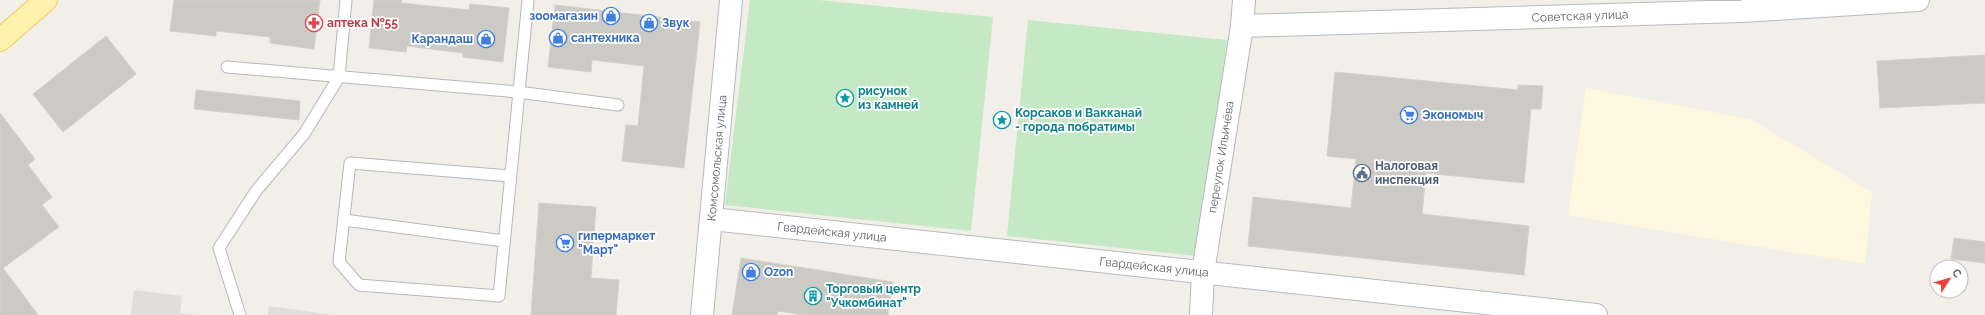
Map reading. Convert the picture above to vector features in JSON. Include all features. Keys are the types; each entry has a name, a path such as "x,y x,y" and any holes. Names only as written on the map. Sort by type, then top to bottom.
{"main road":[{"path":"0,40 46,0"},
{"name":"Комсомольская улица","path":"702,315 731,0"},
{"name":"переулок Ильичёва","path":"1201,315 1203,272 1242,26 1244,0"},
{"name":"Советская улица","path":"1242,26 1742,11 1918,0"},
{"name":"Гвардейская улица","path":"712,219 1596,315"}],"lane":[{"path":"240,315 219,248 256,191 304,134 339,77 346,0"},
{"path":"510,176 350,163 340,262 359,284 499,296 528,0"},
{"path":"227,67 518,92 618,105"},
{"path":"344,220 504,241"}],"shaded area":[{"path":"1586,88 1750,119 1872,192 1865,264 1568,215"},
{"path":"134,290 182,296 180,313 194,315 131,315"},
{"path":"269,306 334,315 268,315"}],"green space":[{"path":"750,0 818,0 993,17 971,231 725,205"},
{"path":"1028,20 1227,40 1197,256 1007,236"}],"building":[{"path":"174,0 320,0 314,49 270,43 270,37 216,31 216,36 170,31"},
{"path":"374,0 402,0 401,3 469,10 470,4 509,8 503,62 463,57 463,53 407,46 406,52 369,48"},
{"path":"555,5 700,22 684,168 622,161 626,125 638,126 644,66 592,60 591,72 548,67"},
{"path":"106,36 136,74 63,132 33,94"},
{"path":"1985,55 1985,103 1880,108 1877,61"},
{"path":"1335,72 1518,90 1518,85 1543,86 1541,109 1531,109 1524,183 1426,173 1422,214 1529,226 1524,275 1248,246 1253,197 1351,208 1356,159 1327,156"},
{"path":"196,90 300,101 299,120 194,109"},
{"path":"0,113 35,159 28,165 52,197 42,205 59,227 3,268 38,315 0,315"},
{"name":"гипермаркет \"Март\"","path":"539,203 596,207 591,278 619,280 616,315 531,315"},
{"path":"1954,238 1985,242 1985,263 1969,261 1969,259 1951,259"},
{"name":"Торговый центр \"Учкомбинат\"","path":"741,258 893,282 888,315 804,315 778,311 777,315 732,315"}],"place":[{"name":"зоомагазин","path":"611,16"},
{"name":"аптека №55","path":"314,23"},
{"name":"Звук","path":"649,23"},
{"name":"сантехника","path":"558,38"},
{"name":"Карандаш","path":"486,39"},
{"name":"рисунок из камней","path":"845,98"},
{"name":"Экономыч","path":"1409,115"},
{"name":"Корсаков и Вакканай - города побратимы","path":"1002,120"},
{"name":"Налоговая инспекция","path":"1362,173"},
{"name":"гипермаркет \"Март\"","path":"565,243"},
{"name":"Ozon","path":"751,272"},
{"name":"Торговый центр \"Учкомбинат\"","path":"813,296"}]}
